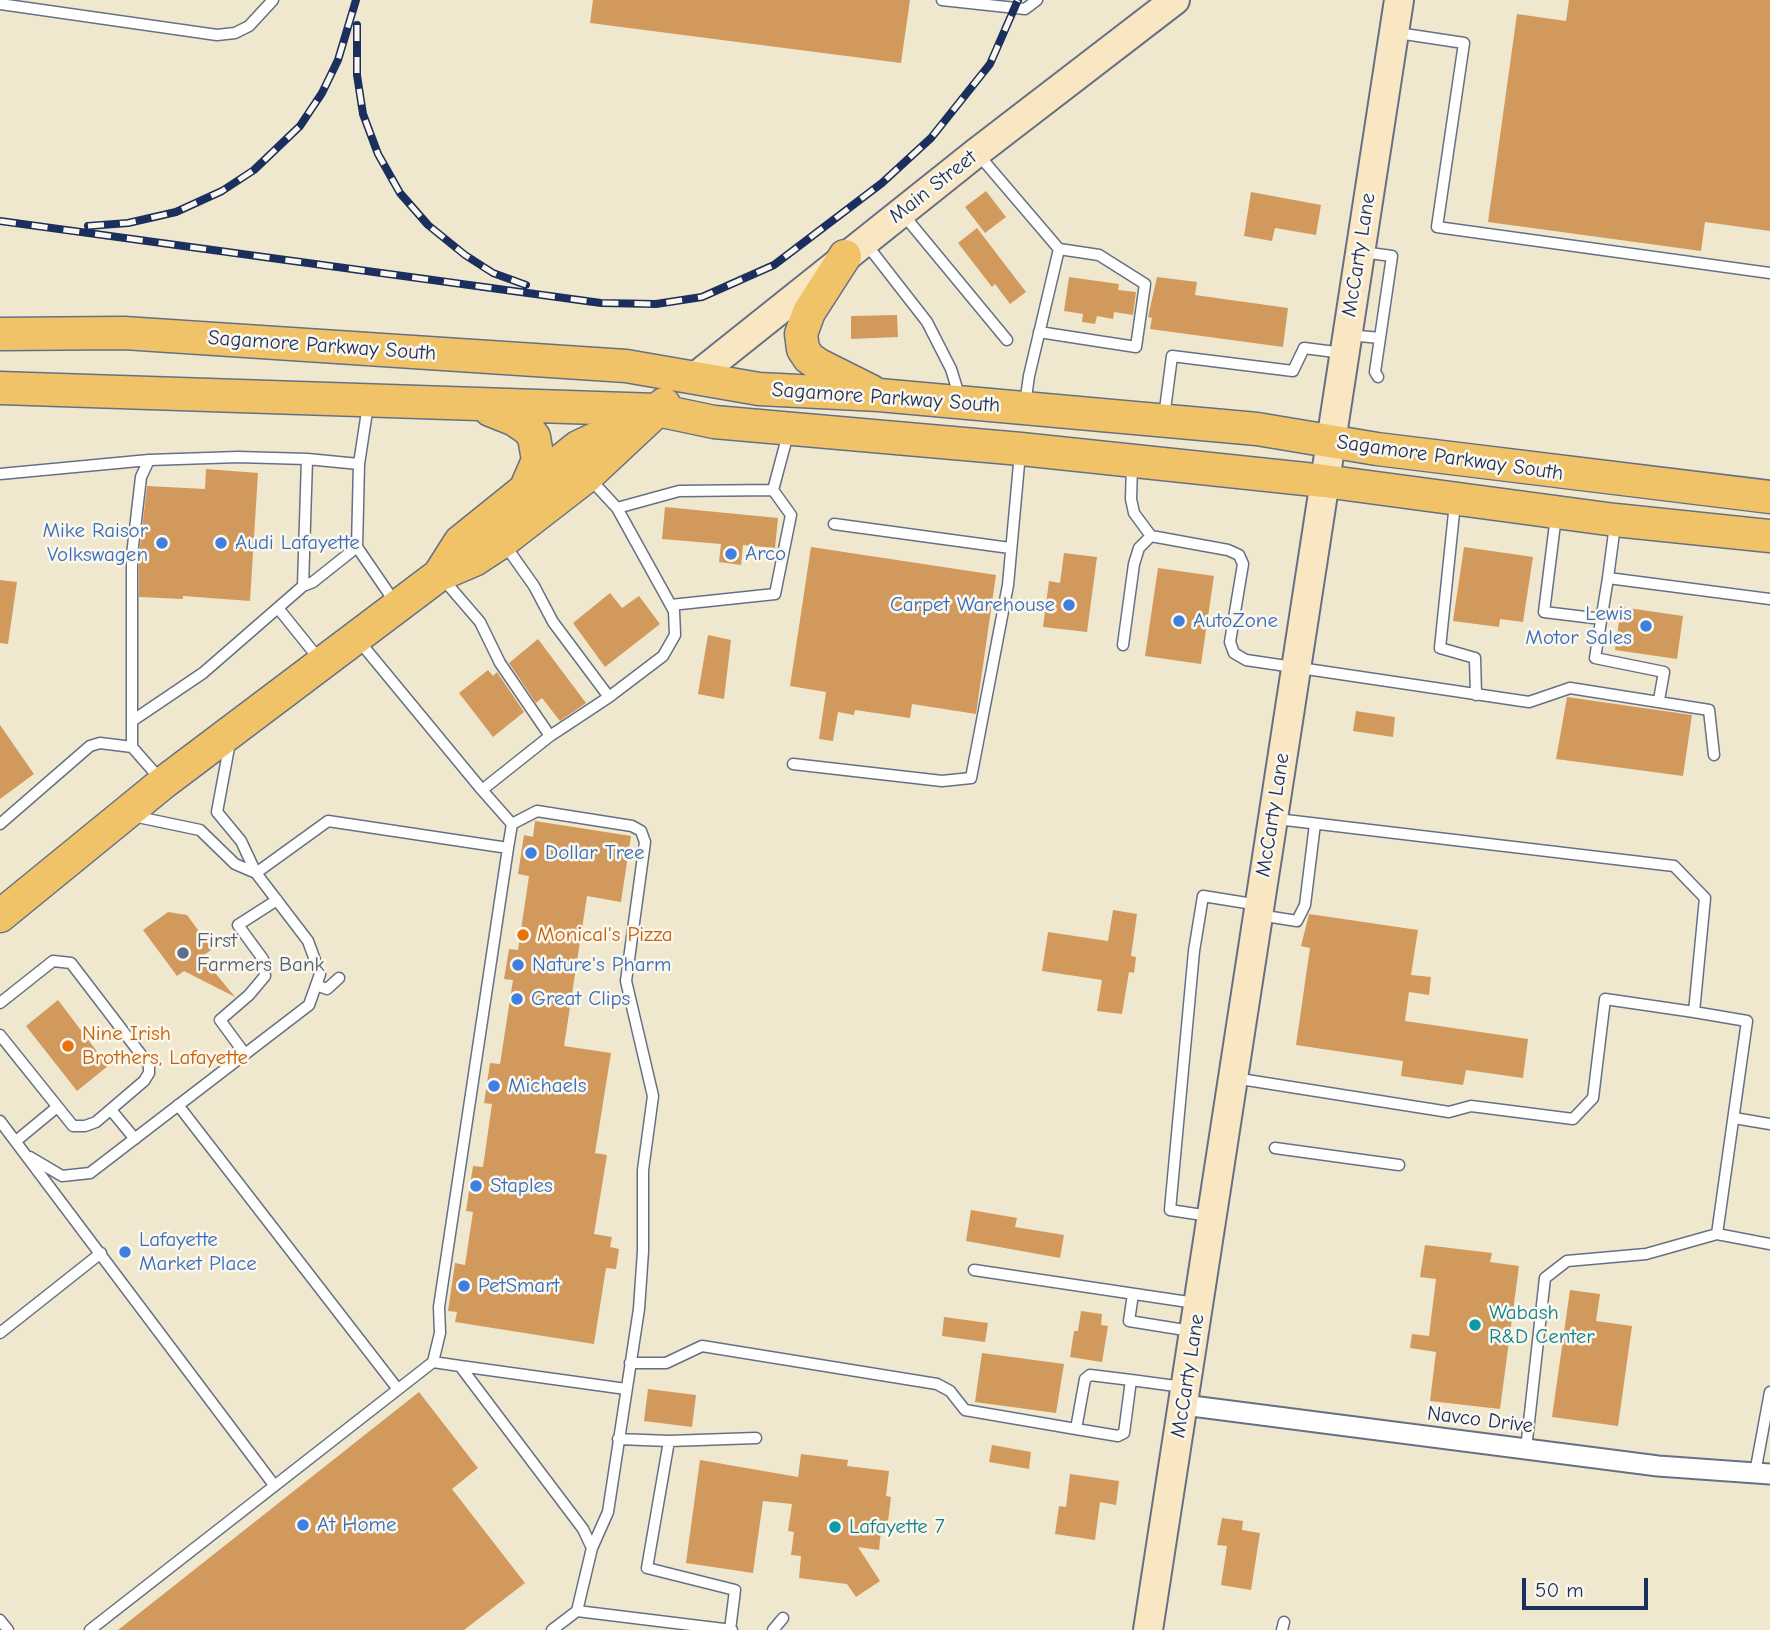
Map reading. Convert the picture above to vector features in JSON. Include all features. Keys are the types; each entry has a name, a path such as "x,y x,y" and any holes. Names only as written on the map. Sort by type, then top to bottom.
{"main road":[{"name":"Main Street","path":"694,378 976,153 1175,0"},
{"name":"McCarty Lane","path":"1148,1630 1399,0"},
{"path":"855,249 809,312 801,334 803,349 808,358 819,365 847,376 879,395"},
{"name":"Sagamore Parkway South","path":"0,334 124,333 626,366 759,389 879,395 1257,429 1561,474 1770,497"},
{"path":"0,916 163,783 439,575 474,560 503,541 587,476 694,378"},
{"name":"Sagamore Parkway South","path":"0,388 657,410 714,422 1021,449 1324,481 1615,520 1770,536"},
{"path":"472,404 515,420 534,437 538,460 525,490"},
{"path":"439,575 460,542 578,447 657,410"}],"street":[{"name":"Navco Drive","path":"1186,1396 1526,1449 1658,1466 1763,1474"}],"lane":[{"path":"0,4 217,35 236,33 249,26 273,0"},
{"path":"942,1 1025,9 1037,0"},
{"path":"1394,32 1464,43 1437,227 1770,273"},
{"path":"976,153 1059,249 1099,255 1145,284 1136,347 1039,332"},
{"path":"902,212 1007,340"},
{"path":"855,249 927,322 951,369 961,402"},
{"path":"1025,408 1039,332 1059,249"},
{"path":"1360,252 1392,256 1375,372 1378,377"},
{"path":"1163,421 1172,356 1293,371 1304,348 1380,338"},
{"path":"369,401 359,464 357,547 398,606"},
{"path":"772,490 789,430"},
{"path":"793,764 942,781 971,778 1007,585 1021,449"},
{"path":"0,474 149,460 238,457 359,464"},
{"path":"303,586 307,459"},
{"path":"132,747 132,555 141,478 149,460"},
{"path":"1133,461 1130,499 1134,513 1151,537 1228,550 1239,555 1242,564 1230,642 1234,653 1246,660 1296,670 1530,702 1570,688 1709,710 1714,755"},
{"path":"482,790 550,736 609,697 663,656 675,635 671,605 617,508 587,476"},
{"path":"617,508 679,491 772,490"},
{"path":"671,605 775,594 791,515 772,490"},
{"path":"1456,499 1440,648 1475,658 1476,695"},
{"path":"1556,512 1544,612 1602,619"},
{"path":"1615,520 1595,658 1664,672 1659,701"},
{"path":"834,524 1010,548"},
{"path":"1123,645 1134,564 1139,548 1151,537"},
{"path":"503,541 534,586 553,622 609,697"},
{"path":"132,721 204,673 303,586 313,582 357,547"},
{"path":"439,575 481,622 500,663 550,736"},
{"path":"1608,578 1770,600"},
{"path":"278,608 323,663"},
{"path":"356,638 512,824"},
{"path":"30,1157 62,1176 90,1172 309,1005 320,974 307,941 256,873 241,841 216,811 232,732"},
{"path":"0,824 90,746 108,742 132,747 163,783"},
{"path":"512,824 537,811 632,826 641,831 645,842 626,981 653,1096 643,1170 643,1251 639,1310 607,1512 592,1548 577,1611 552,1630"},
{"path":"125,815 200,830 235,864 256,873"},
{"path":"1273,819 1674,866 1705,898 1694,1012"},
{"path":"256,873 328,821 508,848"},
{"path":"90,1630 433,1362 440,1333 439,1307 512,824"},
{"path":"1213,1216 1170,1210 1194,951 1203,897 1297,920 1305,905 1315,824"},
{"path":"246,1054 220,1020 249,995 265,976 262,959 238,925 277,900"},
{"path":"0,1003 53,961 71,963 149,1065 149,1073 144,1082 111,1110 85,1126 73,1126 0,1035"},
{"path":"316,985 327,989 339,978"},
{"path":"1234,1078 1449,1112 1471,1106 1573,1119 1593,1098 1605,999 1746,1021 1717,1234"},
{"path":"178,1105 397,1388"},
{"path":"16,1141 56,1108"},
{"path":"111,1110 135,1139"},
{"path":"1734,1118 1770,1124"},
{"path":"0,1121 4,1135 16,1141 30,1157 274,1485"},
{"path":"1275,1148 1399,1165"},
{"path":"1526,1449 1545,1278 1567,1261 1646,1254 1717,1234 1770,1244"},
{"path":"0,1333 101,1253"},
{"path":"974,1270 1133,1294 1197,1318"},
{"path":"1133,1294 1129,1321 1197,1318"},
{"path":"630,1363 666,1363 702,1346 937,1384 950,1391 965,1410 1118,1436 1124,1433 1131,1380"},
{"path":"433,1362 626,1389"},
{"path":"460,1366 583,1529 592,1548"},
{"path":"1076,1429 1085,1379 1090,1375 1131,1380 1186,1396"},
{"path":"1763,1474 1770,1392"},
{"path":"618,1439 669,1441 756,1438"},
{"path":"577,1611 731,1630 735,1590 647,1568 669,1441"},
{"path":"773,1630 783,1618"},
{"path":"0,1620 8,1630"}],"building":[{"path":"593,0 910,0 901,63 590,23"},
{"path":"1569,0 1770,0 1770,231 1705,222 1701,251 1488,222 1517,14 1566,21"},
{"path":"986,191 1006,217 985,233 965,207"},
{"path":"1251,192 1321,205 1316,235 1275,228 1272,241 1244,236"},
{"path":"977,228 1026,292 1010,304 995,284 992,287 958,243"},
{"path":"1069,277 1119,284 1118,290 1136,292 1133,315 1114,312 1113,319 1097,316 1095,324 1082,322 1083,314 1064,311"},
{"path":"1157,277 1197,282 1195,295 1288,308 1283,347 1150,329 1152,318 1148,317"},
{"path":"897,315 898,337 851,339 851,316"},
{"name":"Audi Lafayette","path":"206,469 258,473 250,601 183,596 183,599 139,597 139,555 147,486 205,489"},
{"path":"665,507 778,518 775,548 743,545 741,565 719,562 721,544 662,539"},
{"path":"811,547 996,575 976,714 912,704 910,718 855,710 854,715 838,712 833,741 819,739 826,692 790,686"},
{"path":"1464,547 1533,557 1523,622 1500,619 1499,627 1453,621"},
{"name":"Carpet Warehouse","path":"1064,553 1097,557 1087,632 1043,627 1049,581 1060,583"},
{"name":"AutoZone","path":"1158,568 1214,576 1201,664 1145,656"},
{"path":"0,580 17,582 8,644 0,643"},
{"path":"610,593 622,608 639,596 660,624 605,667 573,623"},
{"path":"1621,607 1683,616 1677,659 1615,650"},
{"path":"708,635 731,640 724,699 698,694"},
{"path":"538,639 586,703 560,721 542,698 536,703 509,663"},
{"path":"488,670 493,676 497,672 524,712 493,737 459,693"},
{"path":"1567,697 1692,715 1683,776 1556,759"},
{"path":"1356,711 1395,717 1393,737 1353,731"},
{"path":"0,725 34,774 0,799"},
{"path":"535,821 631,836 621,902 587,896 564,1046 611,1053 595,1153 607,1155 594,1234 612,1237 610,1247 619,1249 616,1269 606,1268 594,1344 455,1322 457,1312 448,1311 455,1263 465,1265 473,1212 466,1211 473,1166 483,1167 492,1104 484,1103 490,1063 500,1064 513,980 504,979 509,949 518,950 529,876 518,874 524,835 533,837"},
{"path":"1113,910 1137,914 1131,956 1136,957 1134,973 1129,972 1122,1014 1097,1011 1102,980 1042,971 1048,932 1108,941"},
{"name":"First Farmers Bank","path":"168,912 187,915 212,949 202,957 235,997 184,971 177,976 143,930"},
{"path":"1309,914 1418,930 1411,975 1431,977 1429,995 1409,992 1405,1021 1528,1039 1523,1078 1466,1070 1463,1085 1401,1076 1403,1061 1296,1045 1310,948 1301,946"},
{"name":"Nine Irish Brothers, Lafayette","path":"58,1000 108,1066 77,1091 26,1026"},
{"path":"971,1210 1017,1218 1015,1227 1064,1235 1060,1258 966,1241"},
{"name":"Wabash R&D Center","path":"1425,1245 1492,1253 1490,1262 1519,1266 1500,1409 1430,1401 1436,1352 1410,1348 1412,1334 1429,1336 1436,1279 1420,1277"},
{"path":"1570,1290 1600,1294 1596,1321 1632,1326 1618,1426 1552,1417"},
{"path":"1081,1311 1102,1314 1101,1325 1108,1326 1102,1362 1070,1357 1074,1331 1078,1331"},
{"path":"944,1317 988,1323 985,1342 942,1336"},
{"path":"982,1353 1064,1364 1056,1413 975,1402"},
{"path":"648,1389 696,1395 692,1427 644,1421"},
{"path":"419,1392 478,1468 452,1489 525,1583 464,1630 118,1630"},
{"path":"992,1445 1031,1452 1029,1469 989,1462"},
{"path":"801,1454 848,1460 847,1466 889,1471 886,1496 891,1497 888,1522 882,1522 879,1550 858,1547 880,1581 856,1597 847,1584 799,1578 801,1556 791,1555 794,1532 788,1531 792,1504 763,1501 753,1573 686,1563 700,1460 798,1477"},
{"path":"1070,1474 1119,1481 1116,1505 1100,1502 1095,1540 1055,1534 1059,1506 1066,1507"},
{"path":"1222,1518 1243,1521 1242,1530 1260,1533 1251,1590 1221,1585 1227,1546 1217,1545"}],"railway":[{"path":"88,226 128,223 176,212 222,191 254,170 300,126 322,93 338,60 356,0"},
{"path":"0,221 601,303 656,304 702,297 774,265 882,183 931,138 990,64 1018,0"},
{"path":"357,25 357,75 363,114 378,154 400,193 428,225 465,255 493,273 526,285"}],"place":[{"name":"Mike Raisor Volkswagen","path":"162,543"},
{"name":"Audi Lafayette","path":"221,543"},
{"name":"Arco","path":"731,554"},
{"name":"Carpet Warehouse","path":"1069,605"},
{"name":"AutoZone","path":"1179,621"},
{"name":"Lewis Motor Sales","path":"1646,626"},
{"name":"Dollar Tree","path":"531,853"},
{"name":"Monical's Pizza","path":"523,935"},
{"name":"First Farmers Bank","path":"183,953"},
{"name":"Nature's Pharm","path":"518,965"},
{"name":"Great Clips","path":"517,999"},
{"name":"Nine Irish Brothers, Lafayette","path":"68,1046"},
{"name":"Michaels","path":"494,1086"},
{"name":"Staples","path":"476,1186"},
{"name":"Lafayette Market Place","path":"125,1252"},
{"name":"PetSmart","path":"464,1286"},
{"name":"Wabash R&D Center","path":"1475,1325"},
{"name":"At Home","path":"303,1525"},
{"name":"Lafayette 7","path":"835,1527"}]}
